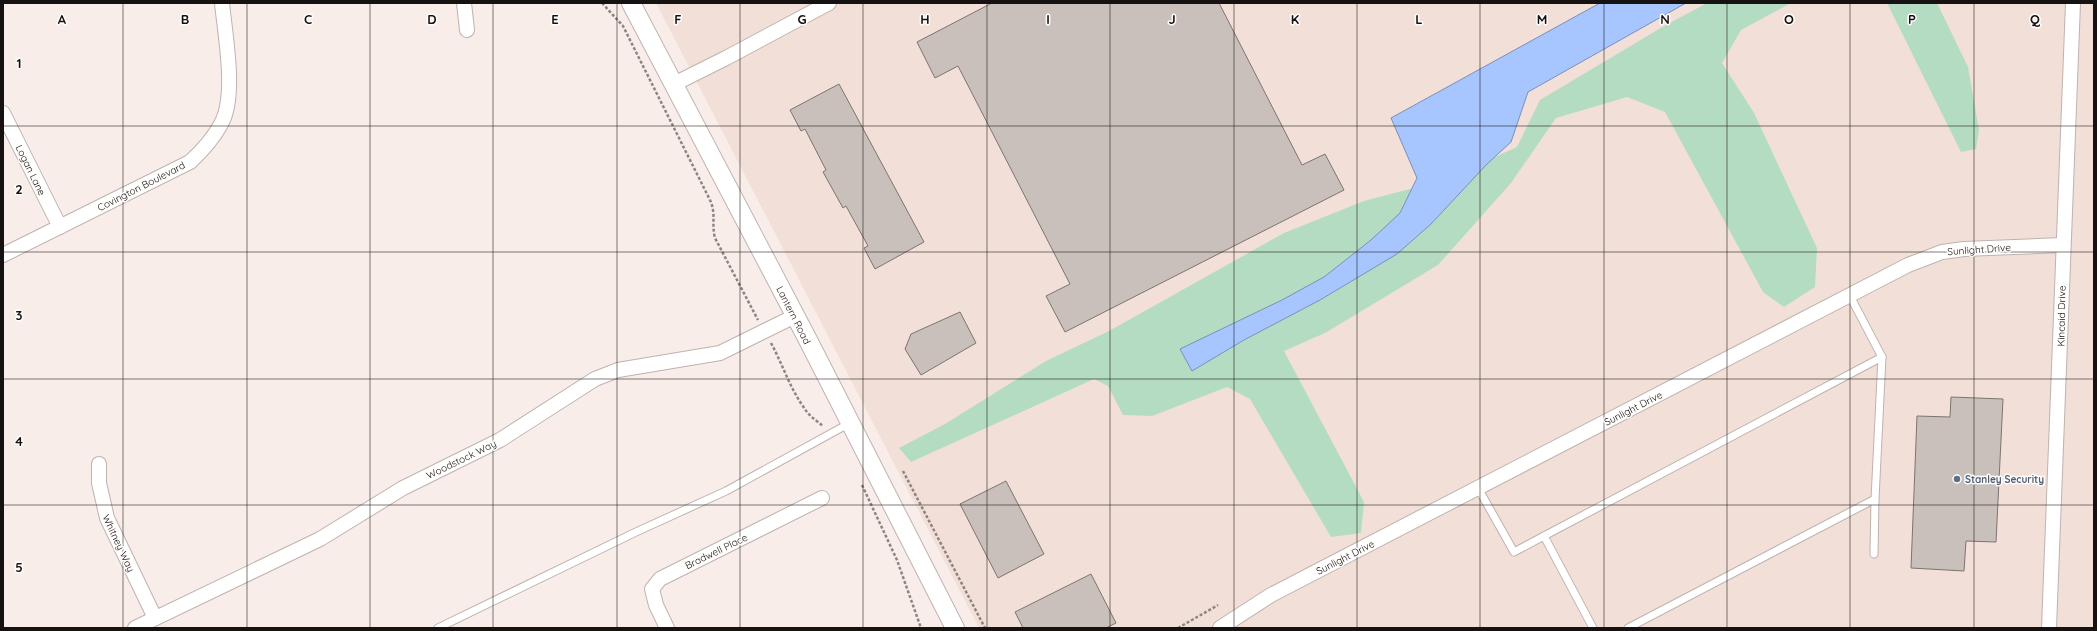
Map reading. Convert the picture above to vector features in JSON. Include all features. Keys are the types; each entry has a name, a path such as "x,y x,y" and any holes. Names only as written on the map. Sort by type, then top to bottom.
{"street":[{"name":"Covington Boulevard","path":"3,255 190,162 206,147 222,123 228,99 230,74 222,3"},
{"path":"464,3 467,30"},
{"name":"Lantern Road","path":"631,3 795,316 955,628"},
{"path":"674,84 829,3"},
{"name":"Kincaid Drive","path":"2049,628 2073,3"},
{"name":"Logan Lane","path":"3,113 60,227"},
{"name":"Sunlight Drive","path":"1220,628 1271,595 1908,265 1942,252 1964,248 2063,245"},
{"name":"Woodstock Way","path":"134,628 320,539 402,488 500,440 600,377 631,367 720,353 795,316"},
{"name":"Whitney Way","path":"99,464 100,483 107,518 155,618"},
{"name":"Bradwell Place","path":"667,628 652,595 652,589 660,579 822,498"}],"lane":[{"path":"1850,296 1882,357 1875,499 1874,554"},
{"path":"1478,488 1514,552 1882,357"},
{"path":"438,628 636,532 726,491 850,423"},
{"path":"1628,628 1875,499"},
{"path":"1544,536 1593,628"}],"path":[{"path":"904,472 985,628"},
{"path":"1178,628 1218,605"}],"shaded area":[{"path":"656,3 2094,3 2094,628 979,628"}],"green space":[{"path":"1707,3 1791,3 1741,30 1722,63 1754,113 1817,248 1815,287 1784,307 1763,292 1665,112 1627,97 1556,118 1511,183 1438,265 1325,333 1284,351 1364,502 1361,533 1331,537 1250,399 1227,387 1152,416 1123,415 1108,386 1094,379 911,462 899,448 945,424 1046,361 1109,331 1284,233 1364,201 1444,180 1517,147 1540,100 1664,26"},
{"path":"1887,3 1937,3 1968,67 1979,130 1976,149 1961,152"}],"water":[{"path":"1600,3 1686,3 1528,92 1511,142 1487,164 1431,224 1397,254 1320,300 1244,340 1192,371 1180,349 1282,300 1324,277 1371,240 1400,213 1417,178 1391,118"}],"building":[{"path":"992,3 1219,3 1302,165 1325,154 1344,190 1065,332 1046,296 1070,284 958,66 935,78 917,42"},
{"path":"839,84 924,242 875,269 864,248 868,246 846,206 843,208 823,172 826,170 805,129 801,131 790,110"},
{"path":"960,312 976,343 921,375 905,349 911,334"},
{"name":"Stanley Security","path":"1951,397 2003,399 1996,542 1966,541 1964,571 1911,568 1917,416 1950,417"},
{"path":"1006,481 1044,554 998,578 960,504"},
{"path":"1091,574 1116,623 1106,628 1023,628 1015,612"}],"place":[{"name":"Stanley Security","path":"1957,479"}]}
